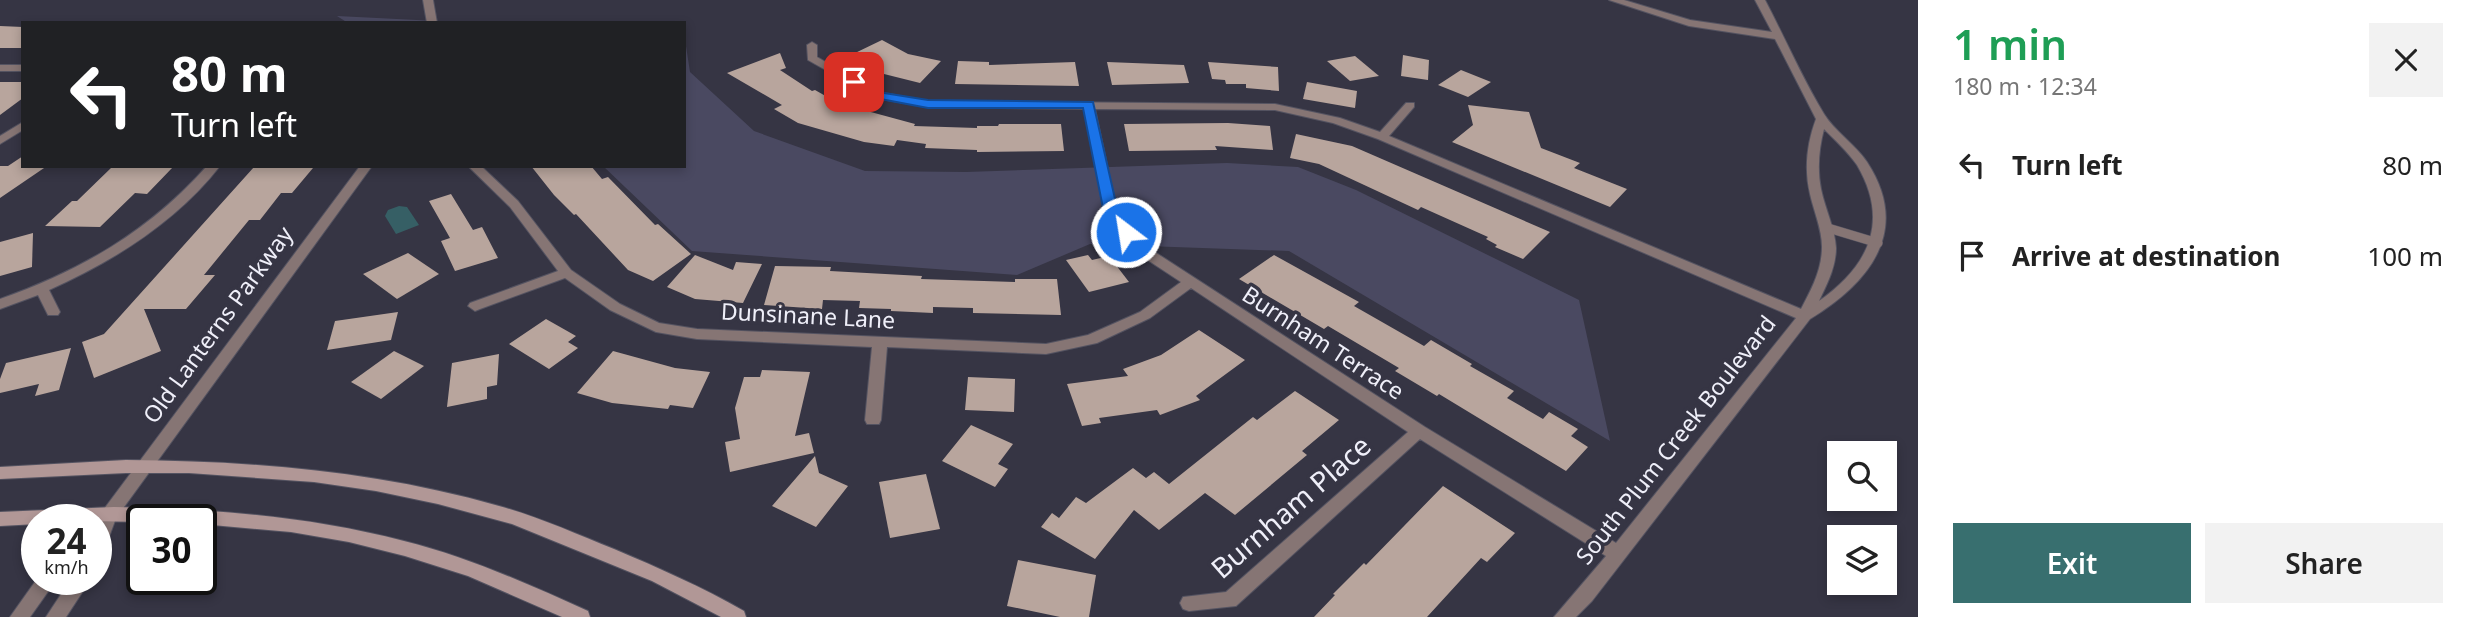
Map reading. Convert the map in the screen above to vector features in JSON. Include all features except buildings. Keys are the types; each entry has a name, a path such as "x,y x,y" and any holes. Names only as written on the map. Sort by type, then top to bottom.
{"main road":[{"path":"0,473 147,464 299,474 432,495 501,514 567,537 677,584 737,617"},
{"path":"112,514 261,523 393,546 457,565 581,617"},
{"path":"0,519 21,518"}],"street":[{"path":"428,0 432,21"},
{"path":"1614,0 1689,23 1778,36"},
{"path":"1760,0 1821,119 1862,165 1875,189 1881,208 1878,243"},
{"path":"812,45 812,58 875,95 928,104 1275,107 1336,120 1805,316"},
{"path":"0,68 21,68"},
{"name":"Burnham Terrace","path":"1089,104 1111,213 1142,250 1419,431 1617,553"},
{"path":"1382,137 1410,105"},
{"name":"South Plum Creek Boulevard","path":"1563,617 1586,595 1805,316 1822,279 1829,252 1828,228 1815,189 1813,170 1821,119"},
{"path":"0,141 21,126"},
{"path":"0,304 42,290 99,261 175,208 212,168"},
{"name":"Old Lanterns Parkway","path":"112,511 365,168"},
{"name":"Dunsinane Lane","path":"476,168 514,204 566,272 615,307 656,327 697,334 1046,349 1092,339 1145,315 1189,283"},
{"name":"South Plum Creek Boulevard","path":"1805,316 1826,304 1842,289 1864,265 1878,243"},
{"path":"475,306 566,272"},
{"path":"42,290 53,312"},
{"path":"873,420 880,342"},
{"name":"Burnham Place","path":"1189,603 1230,600 1419,431"},
{"path":"19,617 36,595"},
{"path":"55,617 71,595"},
{"name":"South Plum Creek Boulevard","path":"1577,617 1586,595"}],"lane":[{"path":"1828,228 1878,243"}],"shaded area":[{"path":"337,16 437,21 345,21"},
{"path":"686,46 690,72 754,131 865,171 966,172 1227,163 1298,167 1356,190 1579,300 1610,441 1289,251 1090,244 1017,275 692,251 605,168 686,168"},
{"path":"399,206 407,207 419,225 396,234 385,216 388,210"}],"route":[{"path":"854,82 875,95 928,104 1089,104 1111,213 1126,232"}]}
